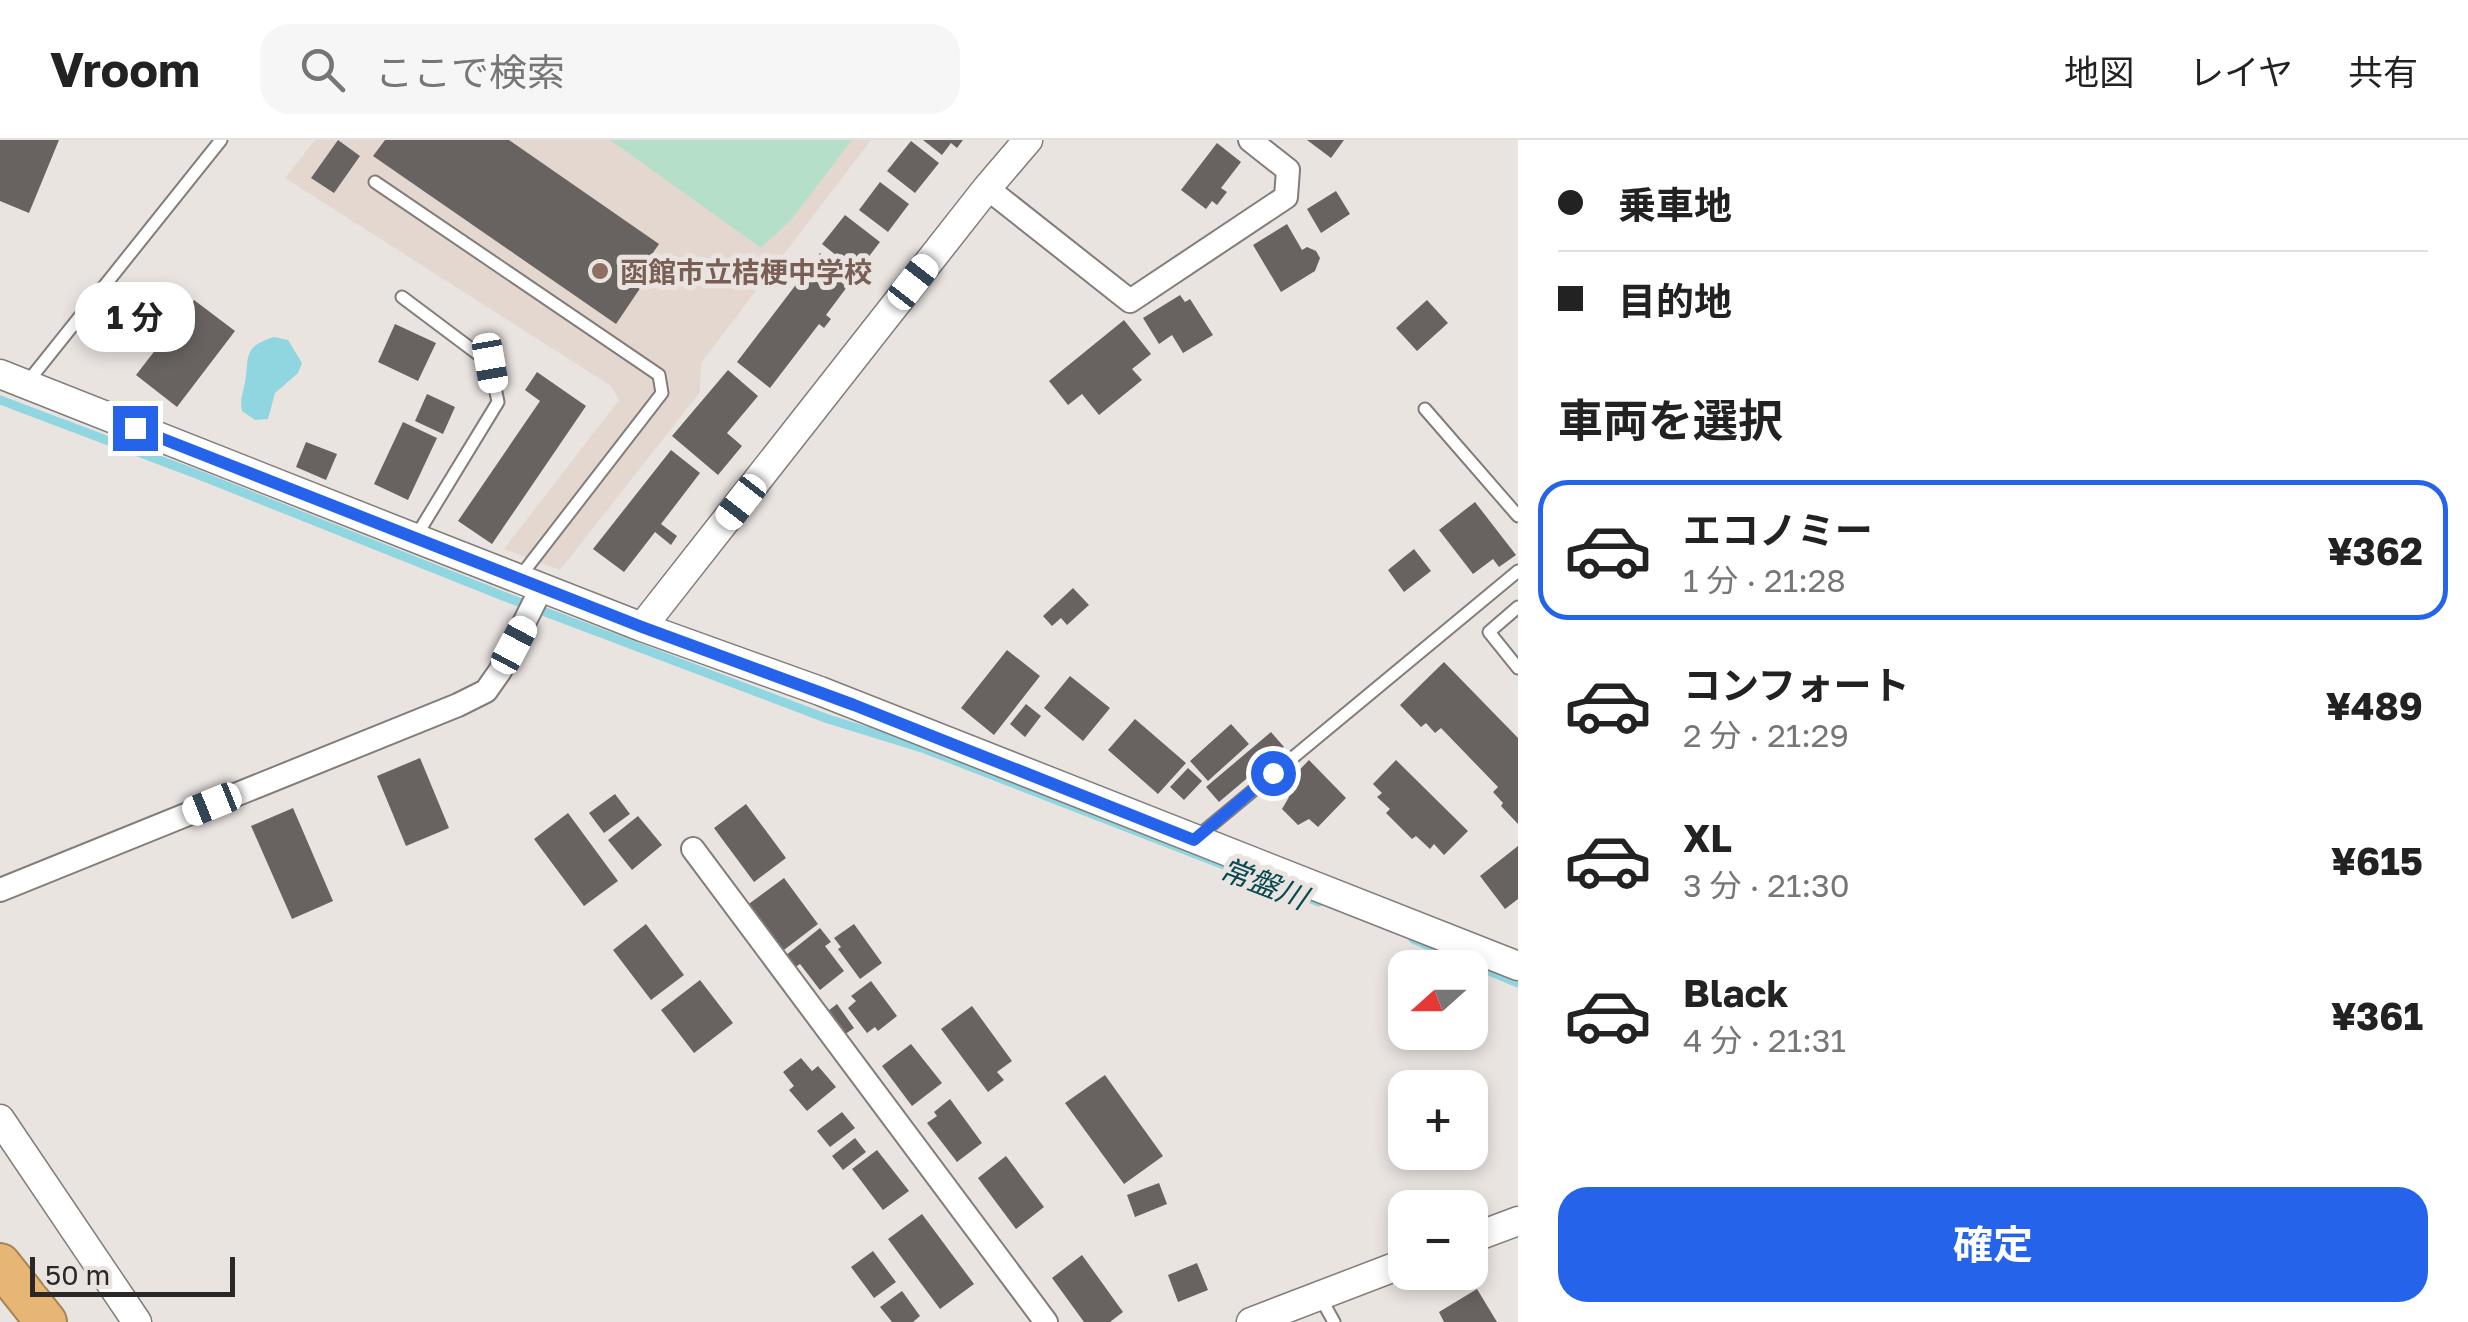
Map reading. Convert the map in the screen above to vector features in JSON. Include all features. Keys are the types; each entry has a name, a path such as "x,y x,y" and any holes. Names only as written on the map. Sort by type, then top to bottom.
{"highway":[{"path":"0,1264 46,1322"},
{"path":"0,1307 12,1322"}],"street":[{"path":"642,627 1028,140"},
{"path":"987,188 1130,301 1286,197 1288,170 1250,140"},
{"path":"13,379 532,587 820,692 1518,966"},
{"path":"0,890 486,691 528,619 532,587"},
{"path":"693,850 1046,1322"},
{"path":"0,1119 137,1322"},
{"path":"1488,1231 1518,1220"},
{"path":"1251,1322 1388,1269"}],"lane":[{"path":"13,379 221,140"},
{"path":"375,182 660,375 662,393 532,587"},
{"path":"402,298 490,363 498,402 414,538"},
{"path":"1425,409 1518,516"},
{"path":"1194,840 1518,571"},
{"path":"1518,607 1489,632 1518,668"},
{"path":"1319,1295 1334,1322"}],"shaded area":[{"name":"函館市立桔梗中学校","path":"315,140 871,140 701,363 700,392 560,570 504,549 619,400 611,386 285,178"}],"green space":[{"path":"610,140 852,140 791,220 761,248"}],"water":[{"path":"274,337 288,340 302,363 298,373 275,393 268,419 255,420 241,407 248,356 256,346"}],"building":[{"path":"0,140 59,140 29,213 0,201"},
{"path":"338,140 360,156 334,193 311,178"},
{"path":"385,140 509,140 659,244 637,276 645,281 616,324 373,156"},
{"path":"923,140 963,140 957,148 951,143 942,155"},
{"path":"1307,140 1344,140 1331,158"},
{"path":"911,141 939,163 915,193 887,171"},
{"path":"1217,143 1241,162 1221,188 1227,192 1217,205 1212,201 1206,209 1181,190"},
{"path":"880,182 909,204 888,232 859,210"},
{"path":"1336,191 1350,214 1321,233 1307,209"},
{"path":"845,215 880,242 857,272 822,244"},
{"path":"1287,224 1302,250 1307,247 1316,251 1320,258 1315,271 1281,292 1253,245"},
{"path":"820,253 853,279 826,315 831,319 824,328 819,324 770,388 737,362"},
{"path":"1180,295 1185,302 1190,299 1213,335 1183,353 1172,335 1159,344 1143,318"},
{"path":"194,300 235,331 177,407 136,375"},
{"path":"1427,300 1448,323 1417,351 1396,328"},
{"path":"1124,320 1151,354 1132,369 1142,380 1099,415 1082,394 1068,405 1049,381"},
{"path":"395,324 436,343 418,381 378,362"},
{"path":"728,370 758,396 727,433 742,446 718,475 672,436"},
{"path":"537,372 586,406 492,544 458,521 540,401 525,390"},
{"path":"427,394 455,407 443,434 415,421"},
{"path":"403,422 437,438 408,500 374,484"},
{"path":"306,442 337,454 326,480 296,467"},
{"path":"671,450 700,473 661,524 677,536 671,545 655,532 624,572 593,549"},
{"path":"1475,502 1516,555 1499,567 1493,559 1473,574 1439,530"},
{"path":"1414,549 1431,571 1404,592 1388,570"},
{"path":"1073,588 1089,605 1067,625 1061,618 1052,626 1043,616"},
{"path":"1007,650 1040,676 994,735 961,708"},
{"path":"1444,662 1518,738 1518,824 1493,792 1498,787 1441,728 1435,733 1426,723 1421,727 1400,705"},
{"path":"1070,676 1110,708 1083,741 1044,708"},
{"path":"1026,704 1041,716 1025,737 1010,724"},
{"path":"1135,719 1186,763 1158,794 1108,750"},
{"path":"1231,724 1249,744 1208,781 1190,761"},
{"path":"1271,732 1284,747 1219,802 1206,787"},
{"path":"420,758 449,828 406,846 377,776"},
{"path":"1309,760 1346,798 1318,827 1309,819 1298,825 1282,809 1289,797 1281,789"},
{"path":"1396,760 1468,831 1444,855 1434,844 1430,849 1416,836 1412,839 1386,813 1390,809 1377,797 1382,793 1373,784"},
{"path":"1188,768 1202,781 1184,800 1170,787"},
{"path":"615,794 630,814 604,833 589,813"},
{"path":"746,804 786,858 754,882 714,828"},
{"path":"293,808 333,901 292,919 251,826"},
{"path":"568,813 618,881 584,906 534,839"},
{"path":"638,816 662,845 632,870 608,840"},
{"path":"1518,846 1518,899 1505,909 1480,876"},
{"path":"784,878 818,924 780,953 746,906"},
{"path":"646,924 684,975 651,1000 613,950"},
{"path":"854,924 882,963 860,979 834,938"},
{"path":"820,928 831,942 825,946 844,971 820,990 800,964 794,968 785,956"},
{"path":"700,980 733,1023 694,1053 661,1010"},
{"path":"871,981 897,1016 878,1031 875,1027 867,1033 848,1008 856,1001 851,996"},
{"path":"837,1004 854,1028 844,1035 828,1011"},
{"path":"972,1006 1012,1061 997,1072 1004,1080 988,1092 941,1029"},
{"path":"911,1044 942,1083 912,1106 882,1066"},
{"path":"801,1058 812,1071 818,1066 836,1087 807,1111 789,1090 794,1086 783,1072"},
{"path":"1105,1075 1163,1156 1124,1184 1065,1103"},
{"path":"950,1099 982,1143 957,1162 927,1123"},
{"path":"842,1112 855,1128 830,1147 817,1131"},
{"path":"855,1138 866,1152 843,1170 832,1156"},
{"path":"877,1150 909,1191 883,1210 852,1169"},
{"path":"1006,1156 1044,1207 1016,1229 978,1178"},
{"path":"1159,1183 1167,1204 1135,1217 1127,1195"},
{"path":"922,1214 974,1284 940,1309 888,1239"},
{"path":"873,1251 896,1282 874,1298 851,1267"},
{"path":"1082,1255 1123,1312 1110,1322 1084,1322 1052,1278"},
{"path":"1197,1263 1208,1290 1178,1302 1168,1275"},
{"path":"1478,1290 1497,1322 1444,1322 1439,1312"},
{"path":"902,1291 920,1316 913,1322 892,1322 880,1307"}],"waterway":[{"name":"常盤川","path":"0,400 508,598 828,719 925,749 1319,902"},
{"name":"常盤川","path":"1413,939 1518,983"}],"place":[{"name":"函館市立桔梗中学校","path":"600,271"}],"route":[{"path":"135,428 1194,840 1273,773"}]}
